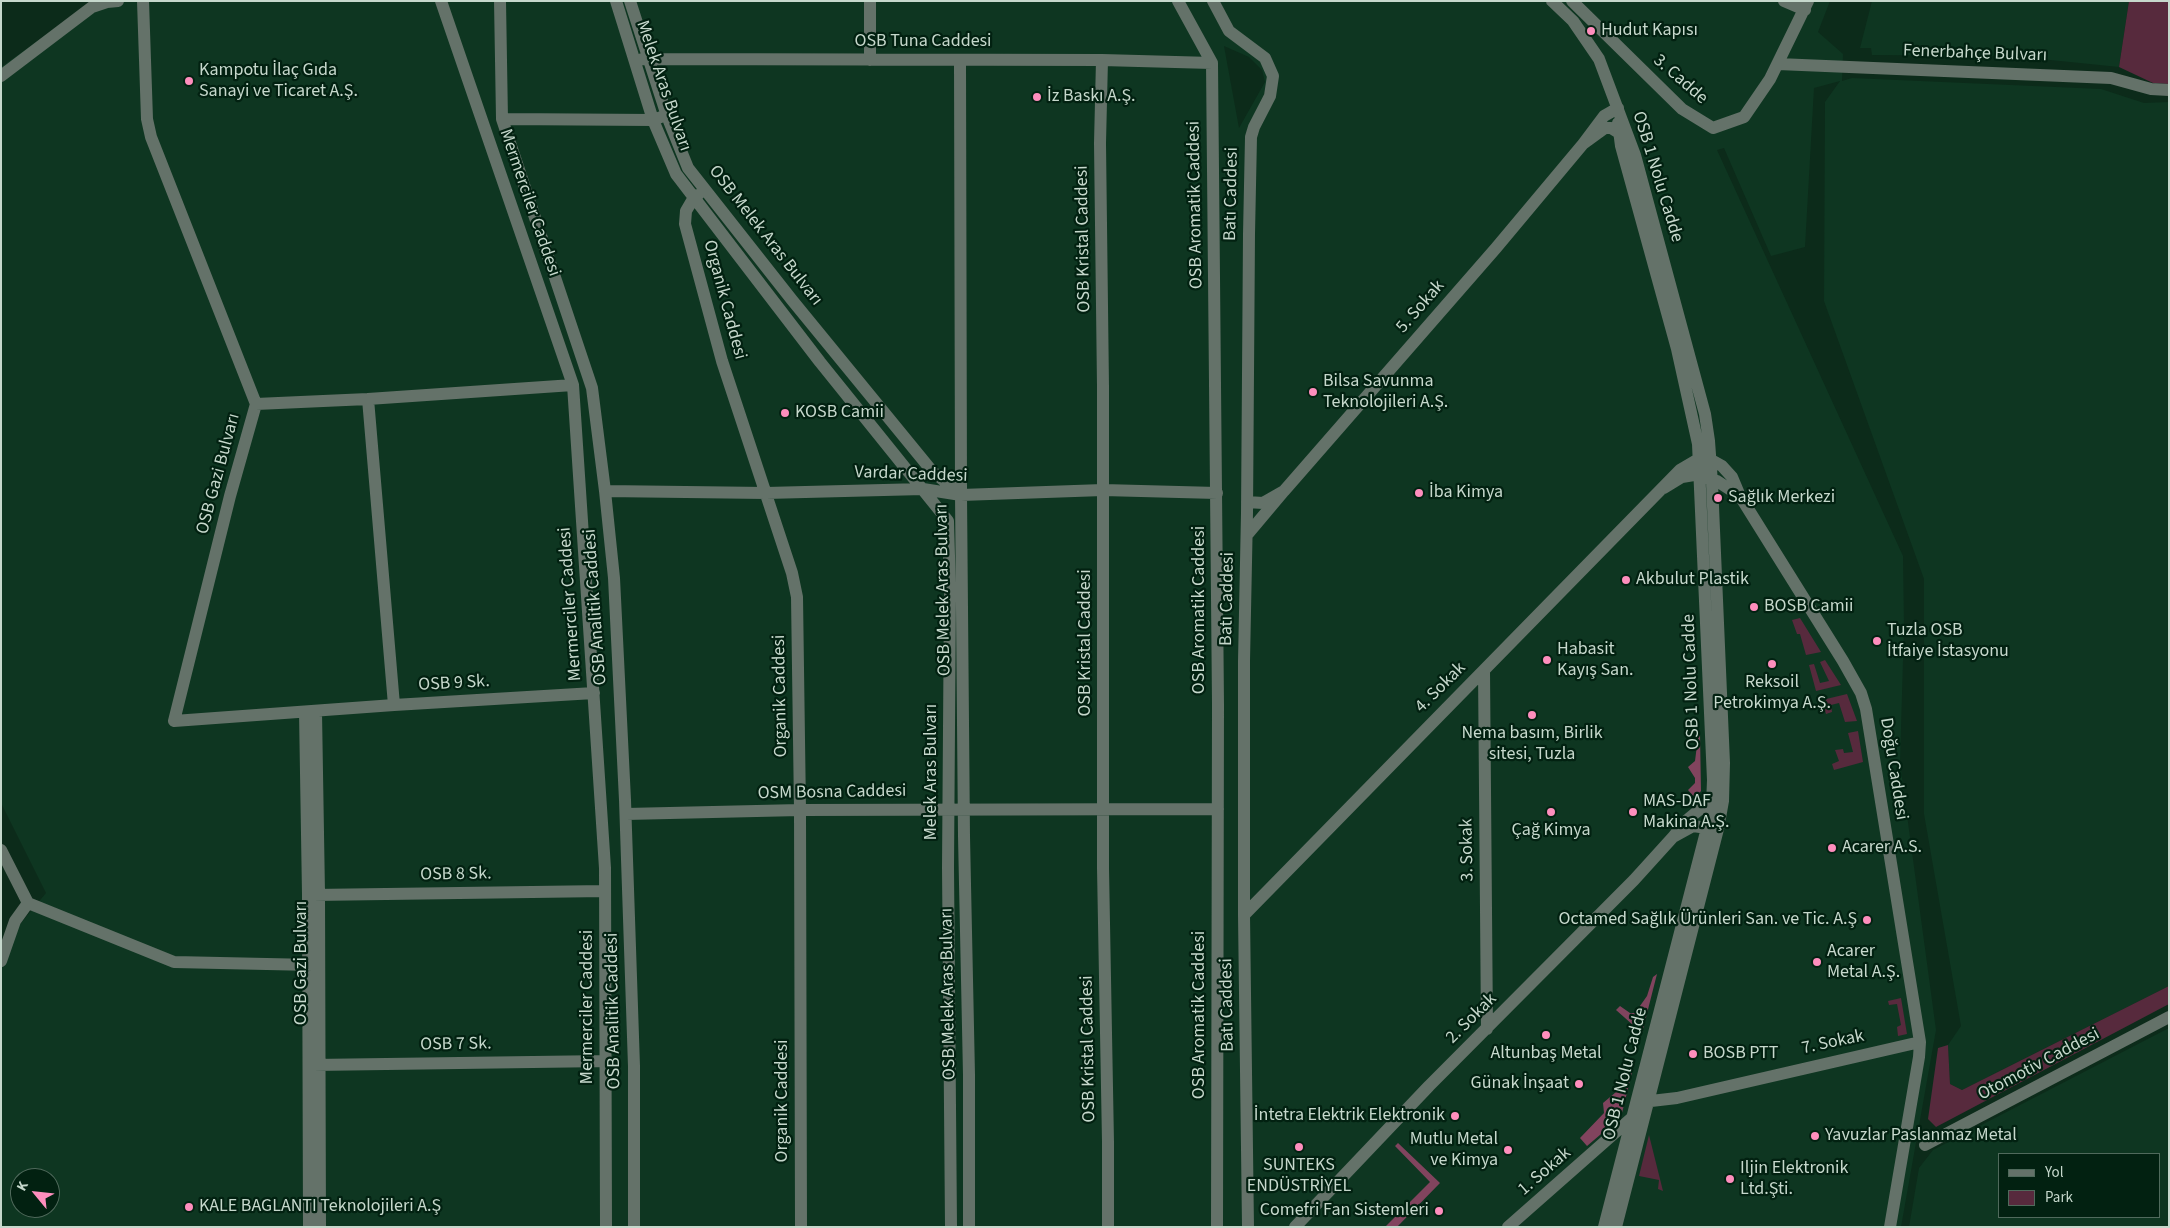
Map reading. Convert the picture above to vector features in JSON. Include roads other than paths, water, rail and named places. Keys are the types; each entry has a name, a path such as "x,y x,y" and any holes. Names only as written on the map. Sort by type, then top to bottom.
{"street":[{"path":"1,76 92,7 118,1"},
{"name":"OSB Gazi Bulvarı","path":"143,1 147,119 150,137 256,404 230,496 174,721 310,712 314,895 314,1065 320,1227"},
{"name":"Mermerciler Caddesi","path":"441,1 573,385 594,693 605,891 606,1227"},
{"name":"OSB Analitik Caddesi","path":"500,1 502,119 592,388 605,491 614,578 626,814 634,1066 634,1227"},
{"name":"Melek Aras Bulvarı","path":"616,1 653,120 676,174 693,199 948,522 950,590 951,1227"},
{"name":"OSB Melek Aras Bulvarı","path":"630,1 667,116 688,168 932,471 961,495 969,1075 968,1227"},
{"path":"870,1 870,60"},
{"name":"OSB Aromatik Caddesi","path":"1178,1 1212,63 1218,809 1217,1227"},
{"name":"Batı Caddesi","path":"1213,1 1230,31 1265,58 1273,76 1270,96 1254,126 1251,137 1248,502 1244,661 1244,914 1248,1227"},
{"name":"3. Cadde","path":"1572,1 1682,109 1713,128 1744,117 1770,79 1806,5"},
{"path":"1784,1 1806,5"},
{"path":"1555,2 1573,21 1594,50 1618,108"},
{"name":"OSB Tuna Caddesi","path":"634,59 1102,60 1212,63"},
{"path":"960,60 961,495"},
{"name":"OSB Kristal Caddesi","path":"1102,60 1100,144 1103,808 1108,1227"},
{"name":"Fenerbahçe Bulvarı","path":"1778,64 2110,78 2150,89 2169,90"},
{"name":"5. Sokak","path":"1247,535 1583,144 1604,116 1618,108"},
{"name":"OSB 1 Nolu Cadde","path":"1618,108 1619,133 1705,460"},
{"name":"OSB 1 Nolu Cadde","path":"1616,1227 1640,1111 1707,828 1724,790 1705,460 1708,429 1692,362 1637,162 1618,108"},
{"path":"502,119 653,120 667,116"},
{"name":"5. Sokak","path":"1583,144 1605,128 1611,128 1619,133"},
{"path":"693,199 706,190"},
{"name":"Organik Caddesi","path":"693,199 686,211 685,224 722,361 792,573 797,597 800,810 801,1227"},
{"path":"778,307 790,296"},
{"path":"256,404 368,399 573,385"},
{"path":"368,399 394,705"},
{"name":"4. Sokak","path":"1244,914 1680,470 1705,460"},
{"name":"Doğu Caddesi","path":"1705,460 1717,462 1727,471 1735,483 1740,496 1843,661 1863,700 1920,1042 1920,1057 1890,1227"},
{"path":"1664,488 1682,477 1706,478"},
{"name":"Doğu Caddesi","path":"1706,478 1726,485 1740,496"},
{"name":"Vardar Caddesi","path":"605,491 766,493 922,489 961,495 1103,490 1216,493"},
{"name":"5. Sokak","path":"1248,502 1263,504 1284,491"},
{"name":"3. Sokak","path":"1484,670 1487,1029"},
{"name":"OSB 9 Sk.","path":"310,712 594,693"},
{"name":"OSM Bosna Caddesi","path":"626,814 800,810 1218,809"},
{"name":"2. Sokak","path":"1296,1227 1429,1086 1634,880 1687,820 1699,810 1716,810"},
{"name":"OSB 1 Nolu Cadde","path":"1604,1227 1626,1144 1640,1111 1716,810"},
{"name":"2. Sokak","path":"1673,837 1693,826 1707,828"},
{"path":"1,850 28,903 174,962 313,965"},
{"name":"OSB 8 Sk.","path":"314,895 605,891"},
{"path":"1,961 14,920 28,903"},
{"name":"Otomotiv Caddesi","path":"1925,1145 2169,1017"},
{"name":"7. Sokak","path":"1640,1111 1920,1042"},
{"name":"OSB 7 Sk.","path":"314,1065 606,1061"},
{"name":"OSB Gazi Bulvarı","path":"309,1227 314,1065"},
{"name":"1. Sokak","path":"1508,1227 1640,1111"},
{"path":"1604,1143 1626,1144"}],"place":[{"name":"Hudut Kapısı","path":"1591,31"},
{"name":"Kampotu İlaç Gıda Sanayi ve Ticaret A.Ş.","path":"189,81"},
{"name":"İz Baskı A.Ş.","path":"1037,97"},
{"name":"Bilsa Savunma Teknolojileri A.Ş.","path":"1313,392"},
{"name":"KOSB Camii","path":"785,413"},
{"name":"İba Kimya","path":"1419,493"},
{"name":"Sağlık Merkezi","path":"1718,498"},
{"name":"Akbulut Plastik","path":"1626,580"},
{"name":"BOSB Camii","path":"1754,607"},
{"name":"Tuzla OSB İtfaiye İstasyonu","path":"1877,641"},
{"name":"Habasit Kayış San.","path":"1547,660"},
{"name":"Reksoil Petrokimya A.Ş.","path":"1772,664"},
{"name":"Nema basım, Birlik sitesi, Tuzla","path":"1532,715"},
{"name":"Çağ Kimya","path":"1551,812"},
{"name":"MAS-DAF Makina A.Ş.","path":"1633,812"},
{"name":"Acarer A.S.","path":"1832,848"},
{"name":"Octamed Sağlık Ürünleri San. ve Tic. A.Ş","path":"1867,920"},
{"name":"Acarer Metal A.Ş.","path":"1817,962"},
{"name":"Altunbaş Metal","path":"1546,1035"},
{"name":"BOSB PTT","path":"1693,1054"},
{"name":"Günak İnşaat","path":"1579,1084"},
{"name":"İntetra Elektrik Elektronik","path":"1455,1116"},
{"name":"Yavuzlar Paslanmaz Metal","path":"1815,1136"},
{"name":"SUNTEKS ENDÜSTRİYEL","path":"1299,1147"},
{"name":"Mutlu Metal ve Kimya","path":"1508,1150"},
{"name":"Iljin Elektronik Ltd.Şti.","path":"1730,1179"},
{"name":"KALE BAGLANTI Teknolojileri A.Ş","path":"189,1207"},
{"name":"Comefri Fan Sistemleri","path":"1439,1211"}]}
